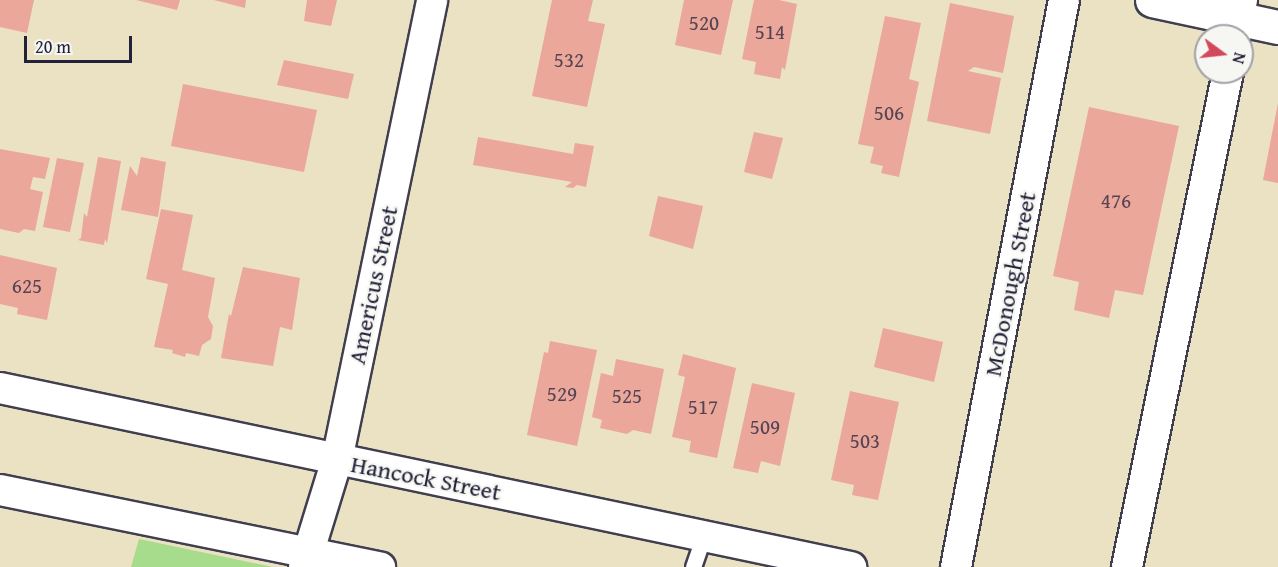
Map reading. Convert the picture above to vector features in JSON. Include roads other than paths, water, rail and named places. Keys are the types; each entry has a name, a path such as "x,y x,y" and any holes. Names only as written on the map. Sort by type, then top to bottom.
{"main road":[{"path":"1152,0 1278,27"}],"street":[{"name":"Americus Street","path":"306,560 337,460 432,0"},
{"name":"McDonough Street","path":"956,567 1064,0"},
{"path":"1127,567 1226,84"},
{"name":"Hancock Street","path":"0,388 851,567"},
{"path":"0,490 306,560 380,567"}],"lane":[{"path":"693,567 704,535"}]}
